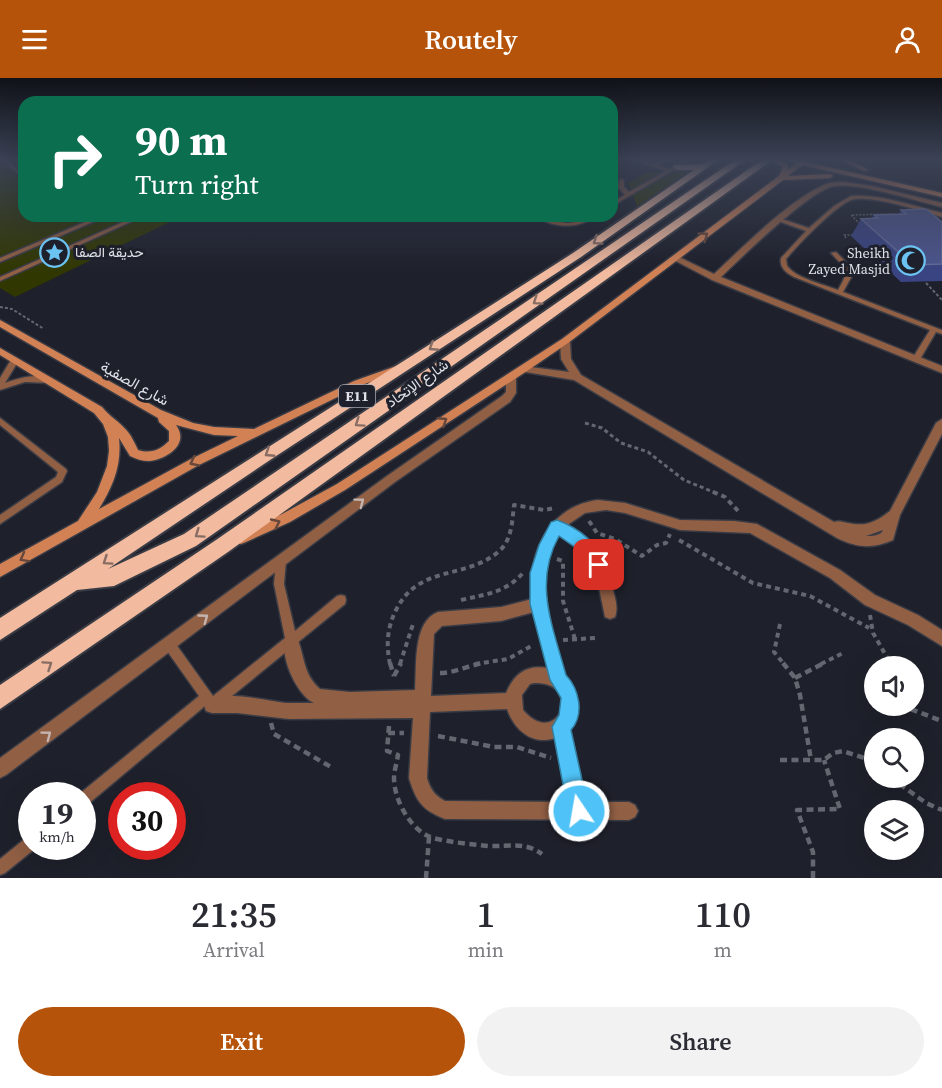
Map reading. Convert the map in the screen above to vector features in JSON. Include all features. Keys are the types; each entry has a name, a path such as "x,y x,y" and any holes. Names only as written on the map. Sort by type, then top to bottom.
{"highway":[{"name":"شارع الإتحاد","path":"618,219 654,197"},
{"path":"77,581 114,577 190,540 685,197"},
{"name":"شارع الإتحاد","path":"0,698 222,546 715,197"},
{"name":"شارع الإتحاد","path":"0,630 400,368 614,222"}],"main road":[{"path":"222,546 314,503 511,377 565,341 756,197"},
{"name":"شارع الصفية","path":"0,323 157,413 188,426 231,434 266,428"},
{"path":"0,351 98,410 123,434 134,453 141,456 152,456 168,449 176,438 174,430 157,413"},
{"path":"1,569 195,462 358,383 400,368"},
{"path":"81,526 96,506 112,473 115,458 109,421"}],"street":[{"path":"715,278 808,197"},
{"path":"907,197 942,205"},
{"path":"674,258 715,278 942,370"},
{"path":"565,341 566,358 577,377"},
{"path":"523,369 577,377 849,538 865,542 879,542 888,536 894,515 942,423"},
{"path":"0,769 390,479 506,399 511,393 511,377"},
{"path":"559,680 538,604 537,580 541,558 557,527 579,509 599,506 621,507 670,529 753,528 836,574 870,600 913,620 942,639"},
{"path":"557,527 575,537 588,548 599,565 610,612"},
{"path":"538,604 524,610 492,617 438,619 427,631 417,778 422,793 432,805 445,810 629,811"},
{"path":"291,640 300,676 312,702"},
{"path":"535,673 547,674 559,680 566,688 570,698 571,709 568,719 561,727 549,732 537,732 525,725 517,714 514,701 520,683 524,678 535,673"},
{"path":"209,701 269,710 312,702 422,704 514,701"},
{"path":"561,727 579,811"}],"lane":[{"path":"852,197 848,198 811,231 783,259 783,265 796,276 938,330 916,359"},
{"path":"856,197 942,215"},
{"path":"780,220 811,231"},
{"path":"0,260 87,222"},
{"path":"0,278 127,222"},
{"path":"556,222 568,226 582,222"},
{"path":"834,253 849,268 850,274 839,293"},
{"path":"0,385 15,360"},
{"path":"0,385 25,379 50,380"},
{"path":"0,421 63,471 58,479 0,520"},
{"path":"281,561 279,584 291,640"},
{"path":"96,789 341,600"},
{"path":"169,644 209,701"},
{"path":"0,868 18,853"}],"path":[{"path":"868,231 851,215 901,214"},
{"path":"846,238 844,236 854,235"},
{"path":"926,283 942,300"},
{"path":"0,307 12,309 44,329"},
{"path":"585,423 602,428 621,443 648,452 678,476 725,497 753,528"},
{"path":"394,676 387,651 388,630 393,611 408,590 426,578 453,569 477,566 494,556 509,542 515,519 514,504 547,512 571,503 579,509 597,533 615,538 642,556 651,552 654,547 666,543 670,529 753,583 810,596 869,628 883,646 887,656"},
{"path":"541,558 563,561 560,593 562,608 575,639"},
{"path":"869,628 870,600"},
{"path":"780,624 774,652 795,678 811,760"},
{"path":"424,675 450,673 465,666 508,659 520,651 548,640 596,638"},
{"path":"795,678 843,654"},
{"path":"269,710 274,734 331,767"},
{"path":"924,715 942,722"},
{"path":"388,733 421,734 460,739 494,747 517,747 545,758 568,759"},
{"path":"780,760 824,760 833,753 843,751 864,758"},
{"path":"813,878 813,852 797,810 840,809 824,760"},
{"path":"905,788 926,803 942,810"},
{"path":"426,878 429,837"}],"green space":[{"name":"حديقة الصفا","path":"0,197 18,197 18,222 170,222 15,297 0,288"},
{"path":"634,197 650,197 637,206"}],"building":[{"path":"926,209 942,222 942,264 913,265 861,219 878,218 874,215 906,214 901,210"}],"place":[{"name":"حديقة الصفا","path":"54,252"},
{"name":"Sheikh Zayed Masjid","path":"911,261"}],"route":[{"path":"579,811 561,727 568,719 571,709 570,698 566,688 559,680 538,604 538,573 546,545 557,527 575,537 588,548 599,565"}]}
